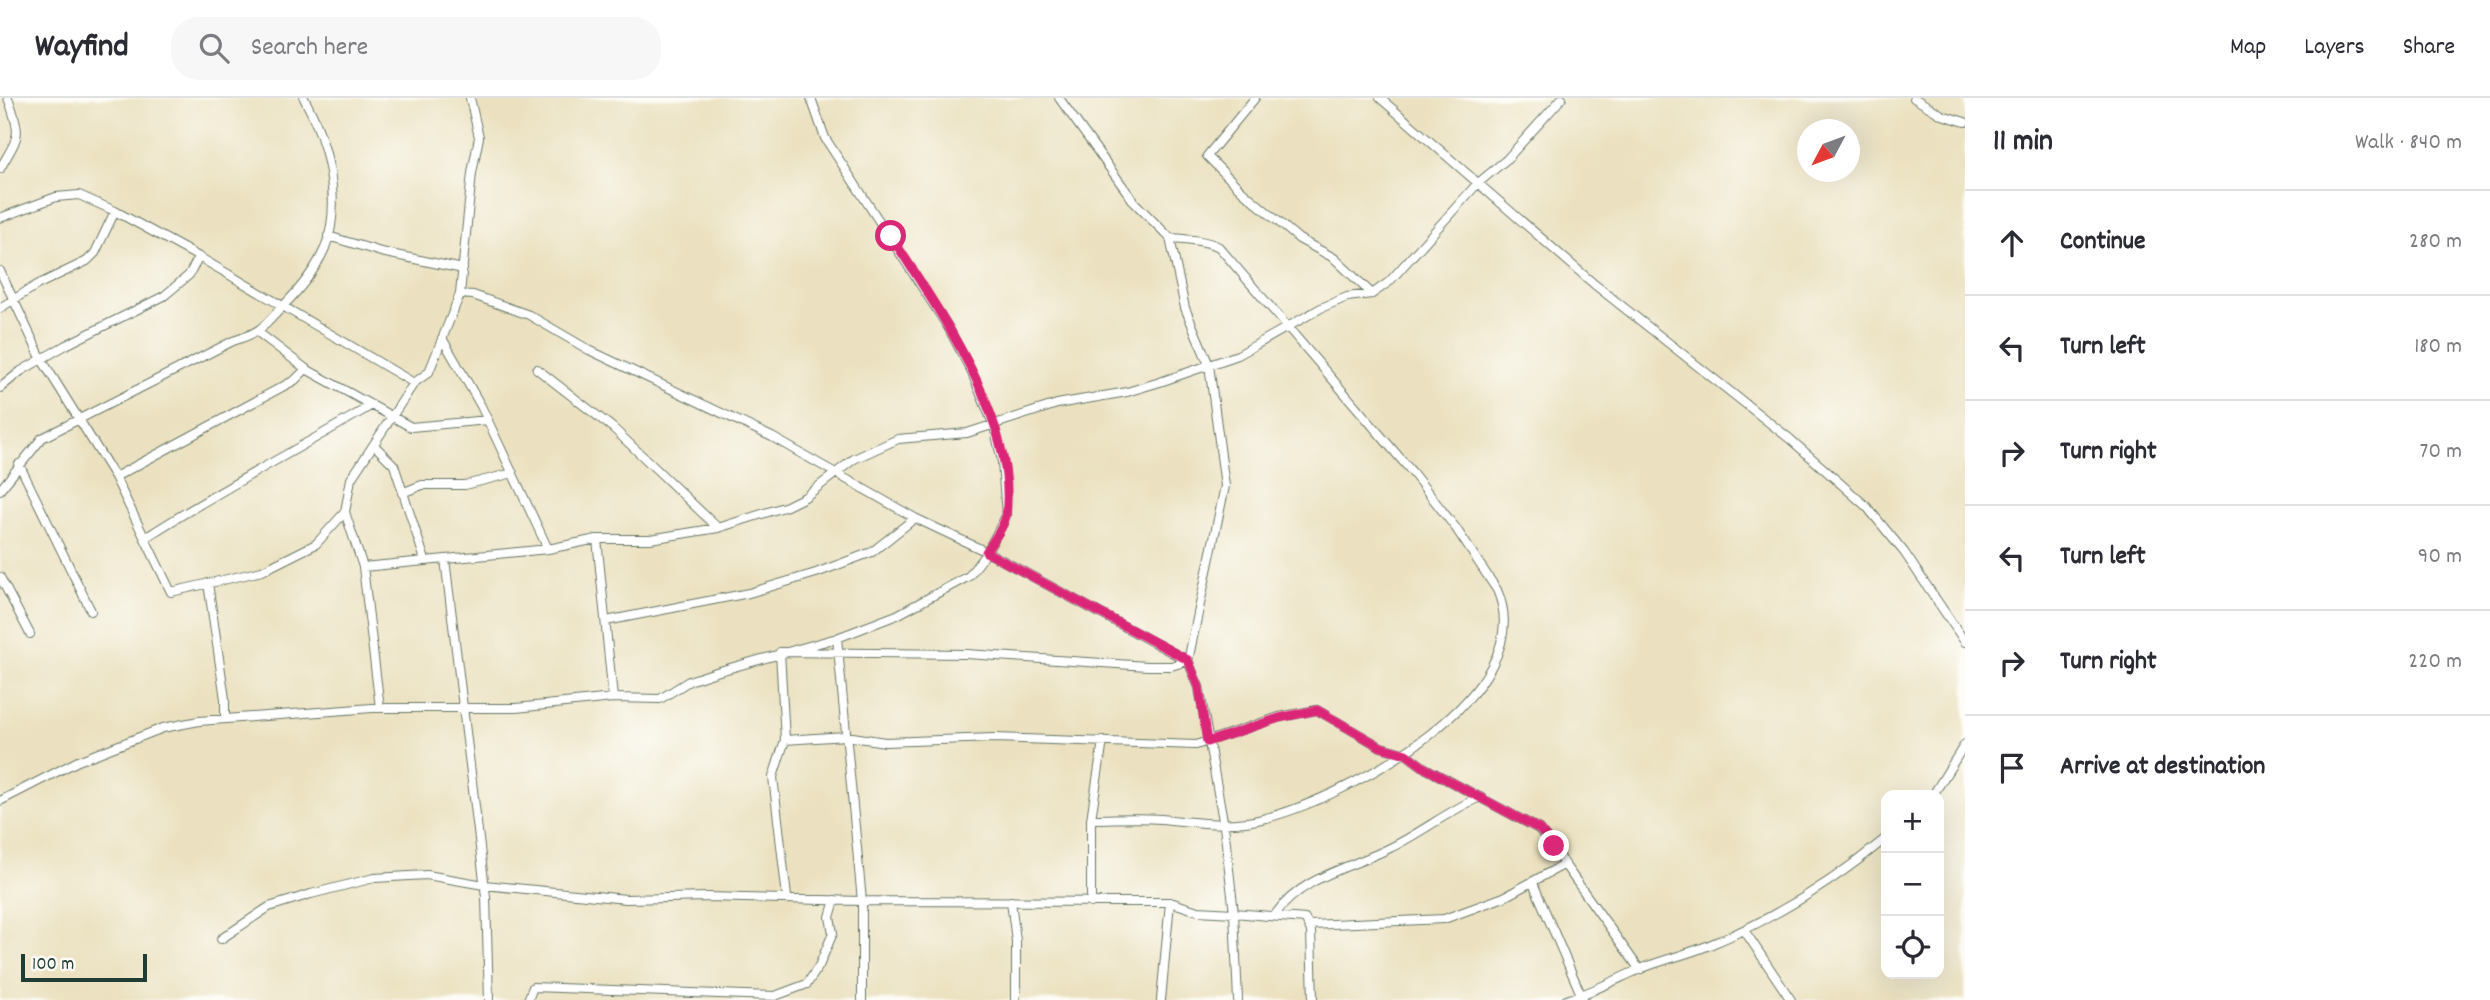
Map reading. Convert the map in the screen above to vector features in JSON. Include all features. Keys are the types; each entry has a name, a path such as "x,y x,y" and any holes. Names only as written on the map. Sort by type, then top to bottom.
{"street":[{"path":"0,169 16,148 14,115 8,98"},
{"path":"0,490 43,438 233,341 259,333 307,278 325,248 331,181 320,134 304,98"},
{"path":"380,708 363,567 345,512 351,478 414,383 429,372 460,294 472,173 479,137 470,98"},
{"path":"0,801 78,761 152,732 225,718 380,708 516,708 613,698 660,699 689,681 780,652 837,638 897,615 969,576 1006,516 1002,462 994,426 972,373 948,327 835,154 816,116 811,98"},
{"path":"1059,98 1135,203 1170,238 1185,308 1209,365 1225,486 1188,660 1199,687 1224,826 1234,914 1238,1000"},
{"path":"1255,98 1208,156 1241,190 1289,231 1334,258 1372,294"},
{"path":"1380,98 1594,284 1790,439 1867,507 1904,552 1965,642"},
{"path":"363,567 548,548 597,540 650,539 718,528 787,506 870,450 898,439 967,433 1057,404 1127,392 1238,355 1321,308 1347,297 1372,294 1389,282 1477,184 1507,159 1562,98"},
{"path":"1914,98 1942,115 1965,122"},
{"path":"0,218 71,194 115,211 284,305 414,383"},
{"path":"0,308 86,261 95,253 115,211"},
{"path":"327,236 420,262 463,269"},
{"path":"1091,819 1158,819 1224,826 1267,818 1327,794 1406,754 1470,699 1498,655 1502,633 1502,601 1455,527 1412,471 1219,247 1208,240 1194,243 1170,238"},
{"path":"0,388 21,371 164,296 189,275 199,257"},
{"path":"0,271 42,360 115,477 171,592 262,571 316,544 345,512"},
{"path":"460,294 473,295 529,315 589,350 681,392 1188,660"},
{"path":"259,333 306,369 411,427 488,420"},
{"path":"442,338 488,420 548,548"},
{"path":"115,477 280,388 306,369"},
{"path":"537,369 613,428 718,528"},
{"path":"145,538 208,497 275,463 372,405"},
{"path":"374,446 394,465 425,560"},
{"path":"19,464 91,611"},
{"path":"402,493 422,485 465,485 513,473"},
{"path":"606,621 749,593 816,573 872,552 915,518"},
{"path":"597,540 613,698"},
{"path":"444,559 484,885 489,1000"},
{"path":"0,577 30,634"},
{"path":"208,583 225,699 225,718"},
{"path":"837,638 862,901 862,1000"},
{"path":"780,652 967,654 1147,666 1171,666 1188,660"},
{"path":"780,652 786,707 785,740 773,778 787,897"},
{"path":"785,740 846,736 885,742 981,738 1196,746 1279,718 1317,710 1381,747 1406,754 1425,768 1539,829 1640,970"},
{"path":"1091,903 1091,819 1103,741"},
{"path":"1936,790 1965,744"},
{"path":"1274,916 1293,892 1390,848 1480,797"},
{"path":"1566,1000 1583,998 1640,970 1706,947 1744,930 1825,883 1881,842"},
{"path":"1310,925 1444,919 1533,883 1565,864"},
{"path":"221,939 269,907 374,878 427,875 484,885 626,899 787,897 862,901 1170,902 1198,911 1302,917 1310,925 1314,1000"},
{"path":"1533,883 1583,998"},
{"path":"528,1000 533,987 775,996 807,984 819,966 833,933 830,916 835,900"},
{"path":"1011,901 1016,941 1017,1000"},
{"path":"1161,1000 1170,902"},
{"path":"1744,930 1791,1000"}],"route":[{"path":"891,236 948,327 972,373 994,426 1002,462 1006,516 986,552 1170,653 1188,660 1199,687 1207,742 1279,718 1317,710 1381,747 1397,754 1406,754 1425,768 1539,829 1554,846"}]}
